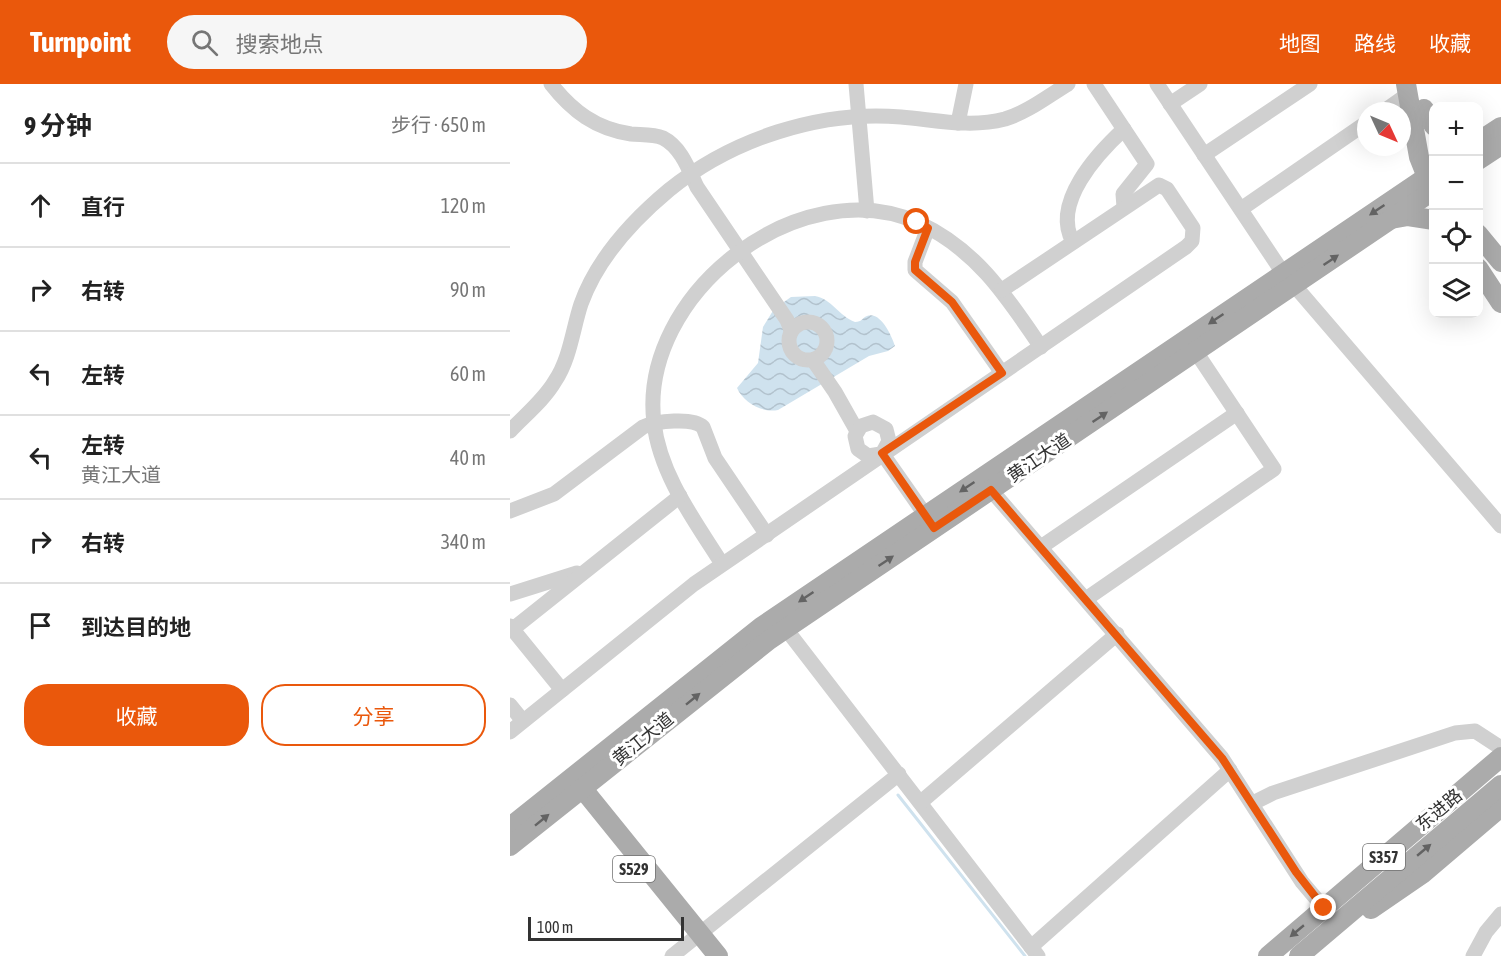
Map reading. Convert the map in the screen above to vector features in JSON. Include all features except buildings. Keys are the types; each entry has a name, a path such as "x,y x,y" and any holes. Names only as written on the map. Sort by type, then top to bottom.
{"main road":[{"path":"1411,88 1429,118"},
{"path":"1411,88 1419,157 1429,175"},
{"path":"1485,146 1501,127"},
{"name":"黄江大道","path":"510,846 574,785 761,627 930,522 1429,183"},
{"name":"黄江大道","path":"510,827 574,785 930,522 991,490 1196,352 1288,279 1389,220 1429,184"},
{"path":"1389,220 1408,216 1429,219"},
{"path":"1483,239 1496,256 1501,276"},
{"path":"1483,274 1501,303"},
{"name":"东进路","path":"1268,956 1501,757"},
{"name":"S529","path":"574,785 698,944 718,956"},
{"name":"东进路","path":"1300,956 1501,785"},
{"path":"1300,956 1400,890 1501,807"}],"street":[{"path":"551,84 572,109 599,125 631,134 661,137 673,147 692,173 696,187 744,249 797,326"},
{"path":"856,84 867,211"},
{"path":"958,123 966,84"},
{"path":"510,431 557,379 582,302 592,280 610,251 650,207 692,173 740,146 771,134 833,119 900,117 978,124 1020,113 1068,84"},
{"path":"1081,84 1094,84 1146,164 1123,194 1124,207"},
{"path":"1157,84 1288,279 1501,526"},
{"path":"1170,104 1200,84"},
{"path":"1204,155 1310,84"},
{"path":"1395,102 1411,88"},
{"path":"1073,242 1067,225 1079,183 1091,162 1124,129"},
{"path":"1241,209 1357,129"},
{"path":"510,732 722,564 767,536 882,453 1041,347 1192,241 1193,228 1163,186 1155,187 1002,290"},
{"path":"722,564 680,496 662,457 654,424 652,394 668,338 682,311 703,286 744,249 795,222 818,215 867,211 917,222 952,242 978,262 1002,290 1041,347"},
{"path":"928,228 915,262 915,270 952,302 1002,373"},
{"path":"814,322 824,330 827,342 818,357 803,360 793,354 788,342 797,326 814,322"},
{"path":"1086,599 1274,469 1196,352"},
{"path":"818,357 863,427"},
{"path":"1041,547 1237,413"},
{"path":"879,423 888,432 889,441 882,453 872,456 860,451 856,443 863,427 879,423"},
{"path":"510,511 554,494 629,436 654,424 701,424 715,458 767,536"},
{"path":"882,453 930,522"},
{"path":"991,490 1230,770 1296,872 1324,908"},
{"path":"562,690 511,627 680,496"},
{"path":"510,594 586,571"},
{"path":"786,629 1035,951 1230,770"},
{"path":"921,802 1116,634"},
{"path":"510,705 523,722"},
{"path":"1253,804 1273,793 1455,733 1475,731 1501,748"},
{"path":"672,956 698,944 899,774"},
{"path":"1473,956 1486,932 1501,914"}],"water":[{"path":"815,296 826,300 844,316 855,322 867,316 877,317 885,326 895,346 888,351 869,356 778,410 766,410 754,406 737,388 758,363 763,327 774,309 791,297"}],"waterway":[{"path":"898,795 1025,956"}],"route":[{"path":"917,222 928,228 915,262 915,270 934,284 952,302 1002,373 882,453 934,528 991,490 1222,758 1296,872 1324,908"}]}
